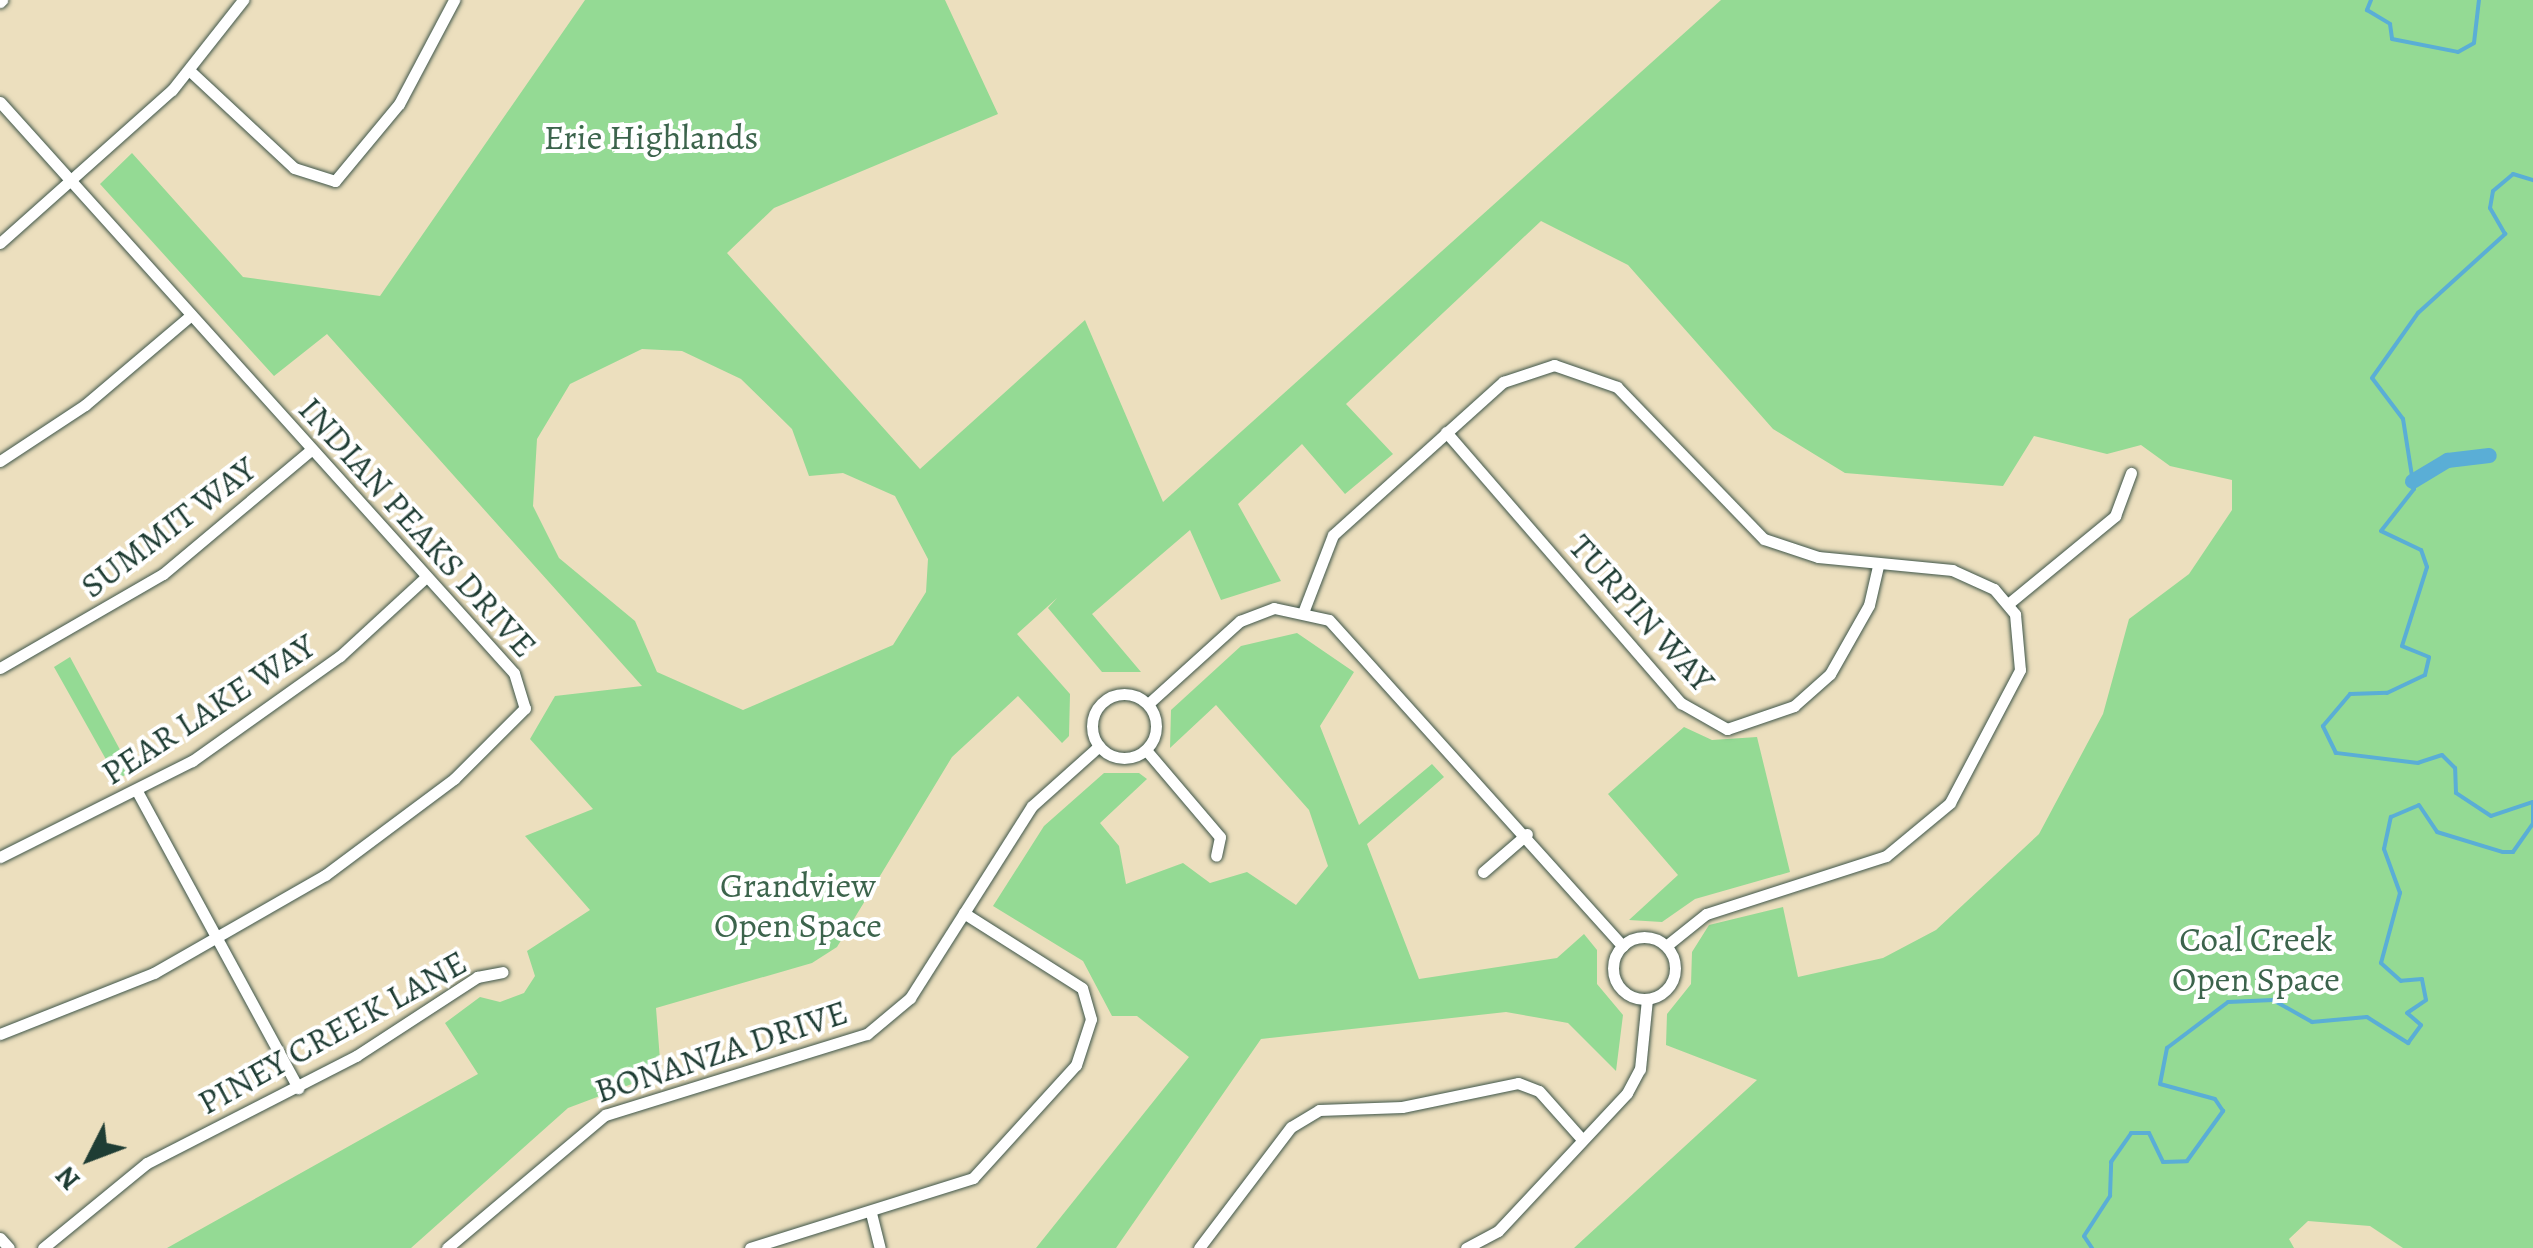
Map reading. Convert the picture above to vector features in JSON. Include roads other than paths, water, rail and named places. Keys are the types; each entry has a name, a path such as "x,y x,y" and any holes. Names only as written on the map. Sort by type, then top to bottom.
{"street":[{"path":"0,243 190,72 242,0"},
{"path":"190,72 294,168 334,181 399,104 454,0"},
{"name":"INDIAN PEAKS DRIVE","path":"0,102 514,672 525,708 388,832 215,940 0,1034"},
{"path":"0,462 85,406 192,315"},
{"path":"1304,610 1333,535 1446,432 1516,376 1577,368 1617,387 1764,539 1878,566 1952,570 2008,604 2021,645 2014,690 1950,803 1886,856 1706,914 1666,946"},
{"name":"TURPIN WAY","path":"1446,432 1682,703 1726,729 1794,706 1830,674 1869,605 1878,566"},
{"name":"SUMMIT WAY","path":"0,668 162,574 311,450"},
{"path":"2008,604 2115,516 2131,473"},
{"name":"PEAR LAKE WAY","path":"0,858 138,792 300,687 426,577"},
{"path":"1148,704 1240,621 1274,608 1304,610 1354,638 1623,946"},
{"path":"1127,694 1148,704 1156,722 1146,750 1122,758 1100,746 1092,728 1104,700 1127,694"},
{"name":"BONANZA DRIVE","path":"446,1248 605,1115 867,1034 910,998 1032,806 1100,746"},
{"path":"1146,750 1220,837 1216,856"},
{"path":"138,792 298,1088"},
{"path":"1483,872 1524,831"},
{"path":"750,1248 950,1189 998,1159 1089,1037 1088,1001 1064,970 964,912"},
{"path":"1647,999 1619,986 1614,965 1623,946 1640,938 1666,946"},
{"path":"1647,999 1671,984 1666,946"},
{"name":"PINEY CREEK LANE","path":"43,1248 147,1163 298,1088 477,976 503,972"},
{"path":"1466,1248 1498,1231 1640,1069 1647,999"},
{"path":"1199,1248 1291,1127 1319,1110 1402,1107 1518,1083 1539,1091 1580,1137"},
{"path":"870,1214 880,1248"},
{"path":"0,1238 10,1248"}],"waterway":[{"path":"2371,0 2367,10 2390,24 2392,39 2458,52 2474,43 2479,0"},
{"path":"2092,1248 2084,1236 2110,1196 2111,1162 2131,1133 2149,1133 2163,1162 2187,1161 2223,1111 2215,1099 2160,1084 2167,1048 2228,1002 2273,1000 2312,1022 2367,1017 2408,1043 2421,1025 2407,1013 2426,1000 2422,979 2401,981 2381,963 2400,893 2384,849 2391,817 2419,805 2437,832 2503,852 2513,852 2533,823 2533,802 2491,816 2456,793 2455,768 2442,755 2418,763 2336,753 2323,726 2350,694 2387,693 2425,675 2429,657 2402,646 2427,567 2421,550 2381,531 2414,489 2403,419 2372,378 2418,313 2505,234 2490,208 2493,191 2513,174 2533,180"},
{"path":"2412,481 2447,460 2489,455"}],"park label":[{"name":"Erie Highlands","path":"651,137"},
{"name":"Grandview Open Space","path":"798,905"},
{"name":"Coal Creek Open Space","path":"2256,959"}]}
